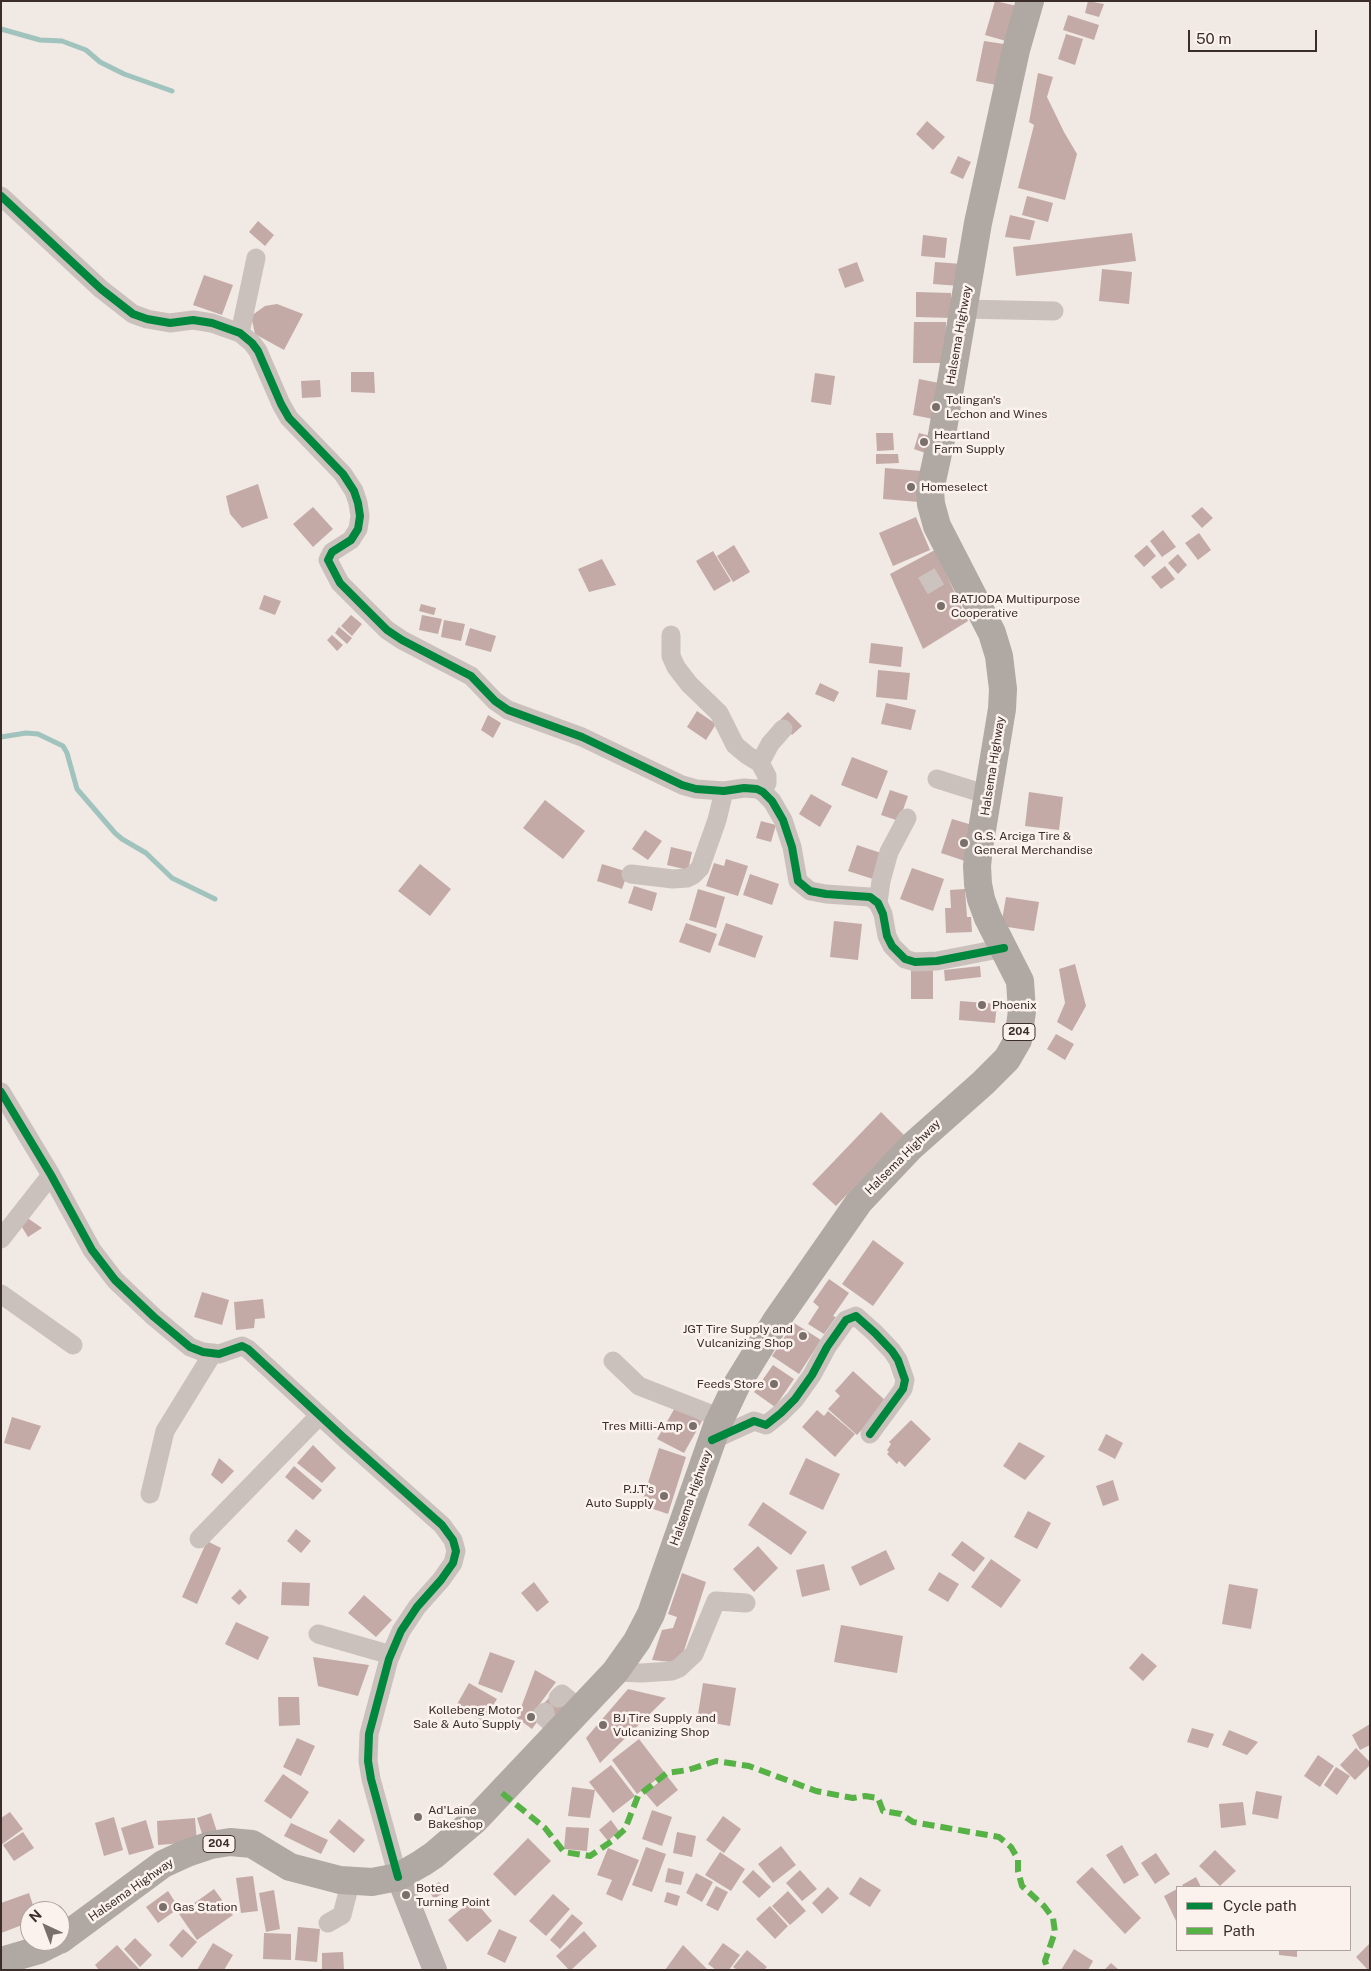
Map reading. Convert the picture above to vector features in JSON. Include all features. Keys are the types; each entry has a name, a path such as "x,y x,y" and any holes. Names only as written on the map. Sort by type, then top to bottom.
{"highway":[{"name":"Halsema Highway","path":"70,1932 163,1864 211,1845 230,1842 252,1844 290,1867 340,1880 372,1882 398,1877 434,1854 476,1819 552,1721 569,1703 615,1672 637,1641 651,1614 717,1429 736,1386 776,1321 859,1202 911,1146 983,1083 1007,1059 1018,1040 1021,1023 1020,981 980,899 977,866 1002,709 1000,656 992,633 951,570 931,504 930,490 942,435 978,223 1016,50 1030,1"},
{"name":"Halsema Highway","path":"1,1961 36,1951"}],"main road":[{"path":"398,1877 435,1970"}],"street":[{"path":"1,196 101,289 133,314 147,319 170,323 193,320 212,323 240,333 252,343 258,351 289,418 343,474 354,491 360,516 358,529 351,540 332,552 328,560 340,583 387,630 470,676 495,701 508,710 582,737 682,785 696,789 724,791 744,788 757,789 763,792 772,801 783,820 792,847 795,873 798,881 810,891 870,897 878,903 883,914 887,936 892,946 905,959 915,962 937,961 1004,948"},
{"path":"240,333 256,258"},
{"path":"963,309 1054,311"},
{"path":"671,635 671,656 676,667 689,684 719,713 735,745 760,763 767,776 767,783 763,792"},
{"path":"760,763 770,744 783,729"},
{"path":"937,779 988,795"},
{"path":"631,874 673,879 687,878 693,875 700,868 717,820 724,791"},
{"path":"878,903 881,881 889,852 907,818"},
{"path":"1,1092 6,1112 50,1176 92,1250 115,1280 154,1317 190,1347 202,1352 219,1354 242,1346 248,1349 319,1416 442,1526 453,1540 456,1551 453,1563 417,1607 401,1631 391,1655 369,1734 368,1761 371,1779 398,1877"},
{"path":"1,1240 50,1176"},
{"path":"1,1294 73,1346"},
{"path":"613,1361 639,1386 717,1429 754,1421 766,1425 795,1399 846,1320 856,1316 876,1333 892,1351 898,1360 905,1380 904,1389 870,1434"},
{"path":"150,1494 165,1431 213,1353"},
{"path":"199,1539 319,1416"},
{"path":"615,1672 642,1673 672,1671 680,1668 694,1654 716,1602 746,1603"},
{"path":"318,1634 391,1655"},
{"path":"328,1923 342,1915 351,1880"}],"building":[{"path":"995,1 1017,6 1006,41 985,35"},
{"path":"1088,1 1104,4 1099,17 1085,13"},
{"path":"1068,15 1099,25 1094,40 1063,30"},
{"path":"1066,34 1083,39 1075,65 1058,59"},
{"path":"984,41 1004,44 996,85 976,81"},
{"path":"1038,73 1053,77 1047,97 1077,154 1065,200 1018,188 1034,125 1029,122"},
{"path":"927,121 945,137 933,150 916,134"},
{"path":"958,156 971,162 963,179 950,173"},
{"path":"1027,196 1053,203 1048,222 1022,215"},
{"path":"1010,215 1035,221 1030,240 1005,237"},
{"path":"258,221 274,235 265,246 249,232"},
{"path":"1132,233 1136,261 1016,276 1013,247"},
{"path":"923,235 947,238 945,258 921,256"},
{"path":"857,262 864,281 845,288 838,269"},
{"path":"935,262 962,264 960,286 933,284"},
{"path":"1102,269 1132,272 1129,304 1099,301"},
{"path":"204,275 233,285 222,315 193,305"},
{"path":"916,292 951,293 951,318 916,317"},
{"path":"277,304 303,314 284,350 255,334 251,316 265,306"},
{"path":"914,322 946,322 945,363 913,363"},
{"path":"351,372 374,372 375,393 351,392"},
{"path":"815,373 835,376 831,405 811,402"},
{"path":"919,379 944,384 938,420 913,415"},
{"path":"320,380 321,397 302,398 301,381"},
{"path":"876,433 893,433 894,450 877,451"},
{"path":"919,433 934,437 928,454 914,449"},
{"path":"876,454 898,454 899,463 876,464"},
{"path":"885,468 922,471 919,502 883,499"},
{"path":"258,484 268,518 242,528 230,514 226,496"},
{"path":"313,507 333,529 313,547 293,524"},
{"path":"1202,507 1213,518 1202,528 1191,516"},
{"path":"916,517 930,550 893,566 879,533"},
{"path":"1163,530 1176,547 1162,557 1150,541"},
{"path":"1199,533 1211,550 1198,560 1185,543"},
{"path":"734,545 750,572 733,582 717,556"},
{"path":"1147,545 1156,556 1144,567 1134,556"},
{"path":"935,550 968,621 923,649 890,574"},
{"path":"713,551 731,581 714,591 696,561"},
{"path":"1178,554 1187,565 1178,574 1168,563"},
{"path":"602,559 616,585 589,592 578,569"},
{"path":"1165,566 1175,579 1161,589 1151,577"},
{"path":"264,595 281,601 275,615 259,609"},
{"path":"421,604 436,608 434,615 419,611"},
{"path":"351,615 362,624 352,636 341,626"},
{"path":"422,615 442,619 438,634 419,630"},
{"path":"444,620 465,624 461,641 441,637"},
{"path":"339,627 352,638 347,644 335,633"},
{"path":"470,628 496,636 491,652 465,645"},
{"path":"332,635 343,645 337,651 327,640"},
{"path":"871,643 903,647 901,667 869,663"},
{"path":"878,670 910,673 907,700 876,697"},
{"path":"820,683 839,692 834,702 815,694"},
{"path":"886,703 916,710 911,730 881,724"},
{"path":"697,711 716,724 706,740 687,727"},
{"path":"788,712 802,726 792,735 779,721"},
{"path":"488,715 501,723 493,738 481,730"},
{"path":"852,757 888,771 877,799 841,785"},
{"path":"890,790 908,796 899,821 881,815"},
{"path":"1029,792 1063,797 1059,830 1025,826"},
{"path":"811,794 832,806 820,827 799,814"},
{"path":"545,800 585,831 563,859 523,828"},
{"path":"952,819 979,827 968,862 941,853"},
{"path":"761,821 776,825 771,842 756,838"},
{"path":"645,830 662,841 648,860 632,849"},
{"path":"857,845 881,853 873,879 848,871"},
{"path":"671,847 692,852 688,870 667,865"},
{"path":"726,859 748,866 738,896 706,886 714,863 724,866"},
{"path":"420,864 451,889 430,916 398,891"},
{"path":"602,864 628,872 622,889 597,881"},
{"path":"912,868 944,879 933,911 900,899"},
{"path":"750,874 779,884 772,905 743,895"},
{"path":"634,886 657,893 652,911 628,903"},
{"path":"698,889 725,897 716,928 689,920"},
{"path":"965,889 967,917 971,917 972,932 946,933 945,908 951,908 950,890"},
{"path":"1006,897 1039,902 1034,931 1001,926"},
{"path":"834,921 862,924 858,960 830,957"},
{"path":"686,923 717,934 710,953 679,942"},
{"path":"726,923 763,936 755,958 718,945"},
{"path":"1075,964 1086,1006 1072,1031 1057,1022 1065,1003 1059,969"},
{"path":"980,966 981,977 945,981 944,970"},
{"path":"911,970 933,970 933,999 911,999"},
{"path":"960,1001 997,1004 995,1023 959,1020"},
{"path":"1056,1034 1074,1044 1065,1060 1047,1049"},
{"path":"881,1112 904,1135 836,1206 812,1184"},
{"path":"26,1217 42,1228 28,1237 20,1224"},
{"path":"873,1240 904,1263 873,1306 842,1284"},
{"path":"829,1279 849,1293 833,1316 836,1317 824,1334 808,1324 819,1307 813,1302"},
{"path":"202,1292 229,1300 222,1325 194,1317"},
{"path":"263,1299 265,1318 255,1319 254,1328 236,1330 234,1302"},
{"path":"794,1323 821,1340 799,1374 772,1356"},
{"path":"773,1365 794,1379 775,1407 754,1392"},
{"path":"853,1371 887,1402 857,1435 828,1409 840,1396 835,1391"},
{"path":"676,1406 702,1421 684,1453 657,1439"},
{"path":"817,1410 824,1416 828,1411 855,1434 835,1457 802,1427"},
{"path":"12,1417 41,1426 30,1450 4,1443"},
{"path":"911,1420 931,1439 905,1467 899,1461 897,1464 887,1454 889,1452 887,1450 891,1444 889,1442"},
{"path":"1106,1434 1123,1443 1115,1459 1098,1450"},
{"path":"1019,1442 1045,1456 1025,1480 1003,1466"},
{"path":"313,1445 336,1468 322,1483 297,1463"},
{"path":"659,1448 686,1457 668,1514 641,1505"},
{"path":"219,1458 234,1471 222,1484 211,1475"},
{"path":"806,1458 840,1474 823,1510 789,1494"},
{"path":"294,1466 322,1490 313,1500 285,1477"},
{"path":"1113,1480 1119,1500 1103,1506 1096,1486"},
{"path":"763,1502 807,1532 791,1555 748,1525"},
{"path":"1028,1511 1051,1523 1037,1549 1014,1537"},
{"path":"296,1529 311,1541 301,1553 287,1541"},
{"path":"207,1541 221,1548 197,1604 182,1597"},
{"path":"962,1541 985,1558 974,1572 951,1555"},
{"path":"758,1546 778,1568 754,1592 733,1569"},
{"path":"886,1550 895,1569 860,1586 851,1567"},
{"path":"991,1559 1021,1580 1001,1608 971,1587"},
{"path":"824,1564 830,1590 802,1597 796,1570"},
{"path":"939,1572 959,1584 948,1602 928,1590"},
{"path":"682,1573 706,1582 680,1663 652,1660 662,1630 673,1628 677,1617 668,1614"},
{"path":"282,1582 310,1583 309,1606 281,1605"},
{"path":"534,1582 549,1602 537,1612 521,1593"},
{"path":"1229,1584 1258,1589 1251,1629 1222,1624"},
{"path":"240,1589 247,1597 239,1605 231,1598"},
{"path":"364,1595 392,1620 376,1637 348,1613"},
{"path":"236,1622 269,1637 258,1660 225,1644"},
{"path":"841,1625 903,1636 897,1673 834,1662"},
{"path":"490,1652 515,1661 502,1693 478,1684"},
{"path":"1142,1653 1157,1666 1143,1681 1129,1668"},
{"path":"313,1657 369,1665 358,1696 318,1686"},
{"path":"535,1670 556,1682 536,1709 542,1715 532,1729 517,1718"},
{"path":"469,1683 497,1699 483,1721 456,1706"},
{"path":"703,1683 736,1688 730,1726 697,1720"},
{"path":"628,1689 666,1698 600,1763 586,1738"},
{"path":"554,1693 566,1705 552,1719 540,1707"},
{"path":"278,1697 299,1697 300,1725 279,1726"},
{"path":"1370,1724 1370,1745 1360,1750 1352,1735"},
{"path":"1192,1728 1214,1734 1208,1748 1187,1742"},
{"path":"1229,1730 1258,1742 1247,1755 1222,1745"},
{"path":"297,1738 315,1746 301,1776 283,1767"},
{"path":"639,1739 665,1773 637,1794 612,1760"},
{"path":"1356,1748 1370,1762 1370,1765 1355,1780 1340,1765"},
{"path":"1318,1755 1334,1766 1320,1787 1304,1776"},
{"path":"611,1765 635,1796 613,1813 589,1782"},
{"path":"1336,1767 1350,1776 1337,1795 1324,1785"},
{"path":"283,1774 309,1792 291,1819 264,1801"},
{"path":"667,1776 678,1790 657,1807 645,1793"},
{"path":"572,1787 595,1790 590,1818 568,1816"},
{"path":"1256,1791 1282,1796 1278,1819 1252,1814"},
{"path":"1243,1802 1246,1825 1221,1828 1219,1804"},
{"path":"652,1810 672,1817 662,1846 642,1839"},
{"path":"10,1812 23,1829 1,1845 1,1818"},
{"path":"211,1813 219,1838 205,1843 197,1818"},
{"path":"723,1816 741,1829 724,1853 706,1840"},
{"path":"114,1817 123,1850 104,1856 95,1823"},
{"path":"195,1818 197,1842 158,1845 157,1821"},
{"path":"339,1819 365,1840 354,1853 329,1832"},
{"path":"146,1820 154,1848 129,1855 121,1828"},
{"path":"611,1820 619,1831 608,1841 599,1830"},
{"path":"291,1823 328,1840 321,1854 284,1836"},
{"path":"566,1827 589,1828 587,1851 564,1849"},
{"path":"23,1832 34,1848 14,1861 3,1845"},
{"path":"677,1832 696,1836 692,1857 673,1853"},
{"path":"528,1838 551,1861 515,1896 493,1874"},
{"path":"1122,1845 1139,1875 1124,1884 1106,1855"},
{"path":"781,1846 796,1865 773,1883 758,1864"},
{"path":"646,1847 666,1854 652,1892 632,1885"},
{"path":"608,1848 639,1860 622,1901 606,1894 612,1880 597,1875"},
{"path":"1215,1850 1236,1871 1220,1886 1199,1866"},
{"path":"720,1852 745,1869 731,1891 705,1875"},
{"path":"1156,1853 1170,1874 1155,1884 1141,1863"},
{"path":"1092,1867 1141,1918 1125,1934 1076,1882"},
{"path":"668,1868 684,1872 681,1885 665,1882"},
{"path":"753,1870 771,1887 759,1898 742,1882"},
{"path":"800,1870 817,1889 802,1901 786,1883"},
{"path":"696,1873 713,1882 702,1902 686,1893"},
{"path":"253,1876 258,1911 241,1913 236,1878"},
{"path":"860,1877 881,1890 870,1907 849,1894"},
{"path":"1196,1877 1200,1886 1183,1886"},
{"path":"439,1882 446,1891 434,1899 428,1889"},
{"path":"716,1886 728,1892 718,1911 706,1905"},
{"path":"828,1887 839,1898 822,1914 812,1903"},
{"path":"214,1889 233,1915 197,1940 179,1914"},
{"path":"274,1890 280,1929 266,1932 259,1893"},
{"path":"1176,1890 1176,1921 1164,1896"},
{"name":"Gas Station","path":"168,1891 179,1908 158,1923 146,1907"},
{"path":"788,1891 806,1911 790,1925 772,1906"},
{"path":"667,1892 680,1896 677,1906 664,1902"},
{"path":"29,1893 32,1901 20,1901 20,1926 1,1933 1,1903"},
{"path":"553,1894 570,1909 546,1936 529,1921"},
{"path":"473,1899 492,1921 467,1942 448,1920"},
{"path":"770,1906 788,1926 775,1939 756,1919"},
{"path":"572,1914 583,1923 560,1949 550,1940"},
{"path":"298,1927 320,1929 317,1962 295,1960"},
{"path":"183,1929 197,1942 182,1958 169,1945"},
{"path":"499,1929 517,1937 505,1963 487,1954"},
{"path":"584,1931 597,1946 569,1970 556,1956"},
{"path":"264,1933 291,1934 291,1960 263,1959"},
{"path":"135,1938 152,1955 140,1967 124,1949"},
{"path":"213,1943 233,1955 224,1970 197,1970"},
{"path":"723,1943 740,1955 729,1970 716,1970 708,1964"},
{"path":"1370,1943 1370,1970 1368,1970 1356,1957"},
{"path":"117,1945 140,1970 99,1970 95,1965"},
{"path":"683,1945 708,1970 665,1970"},
{"path":"1074,1949 1093,1961 1088,1970 1061,1970"},
{"path":"747,1950 767,1967 764,1970 737,1970 733,1967"},
{"path":"1279,1951 1297,1951 1297,1957 1279,1955"},
{"path":"343,1952 344,1970 322,1970 322,1953"},
{"path":"1111,1963 1119,1970 1104,1970"}],"waterway":[{"path":"1,29 40,40 62,41 86,50 100,62 124,74 172,91"},
{"path":"1,737 26,733 38,734 63,746 67,753 77,789 115,833 146,853 172,878 215,899"}],"tunnel":[{"path":"923,586 945,573"}],"marked path":[{"path":"502,1793 545,1828 564,1852 590,1856 612,1841 625,1829 638,1796 667,1773 688,1770 716,1761 749,1766 816,1791 853,1798 865,1796 878,1798 883,1811 901,1814 913,1822 999,1837 1011,1847 1018,1859 1018,1871 1022,1886 1044,1906 1053,1918 1055,1932 1045,1961 1048,1970"}],"cycle path":[{"path":"1,196 101,289 133,314 147,319 170,323 193,320 212,323 240,333 252,343 258,351 289,418 343,474 354,491 360,516 358,529 351,540 332,552 328,560 340,583 387,630 402,640 471,676 495,701 508,710 582,737 682,785 696,789 724,791 744,788 757,789 763,792 772,801 783,820 792,847 798,881 810,891 870,897 878,903 883,914 887,936 892,946 905,959 915,962 937,961 1004,948"},
{"path":"1,1092 51,1175 92,1250 115,1280 154,1317 190,1347 203,1352 219,1354 242,1346 248,1349 442,1525 453,1540 456,1551 453,1563 417,1607 401,1631 389,1659 369,1734 368,1761 371,1779 398,1877"},
{"path":"712,1440 754,1421 766,1425 781,1413 795,1399 812,1375 827,1347 846,1320 856,1316 892,1351 898,1360 905,1380 903,1389 870,1434"}],"place":[{"name":"Tolingan's Lechon and Wines","path":"936,407"},
{"name":"Heartland Farm Supply","path":"924,442"},
{"name":"Homeselect","path":"911,487"},
{"name":"BATJODA Multipurpose Cooperative","path":"941,606"},
{"name":"G.S. Arciga Tire & General Merchandise","path":"964,843"},
{"name":"Phoenix","path":"982,1005"},
{"name":"JGT Tire Supply and Vulcanizing Shop","path":"803,1336"},
{"name":"Feeds Store","path":"774,1384"},
{"name":"Tres Milli-Amp","path":"693,1426"},
{"name":"P.J.T's Auto Supply","path":"664,1496"},
{"name":"Kollebeng Motor Sale & Auto Supply","path":"531,1717"},
{"name":"BJ Tire Supply and Vulcanizing Shop","path":"603,1725"},
{"name":"Ad'Laine Bakeshop","path":"418,1817"},
{"name":"Boted Turning Point","path":"406,1895"},
{"name":"Gas Station","path":"163,1907"}]}
